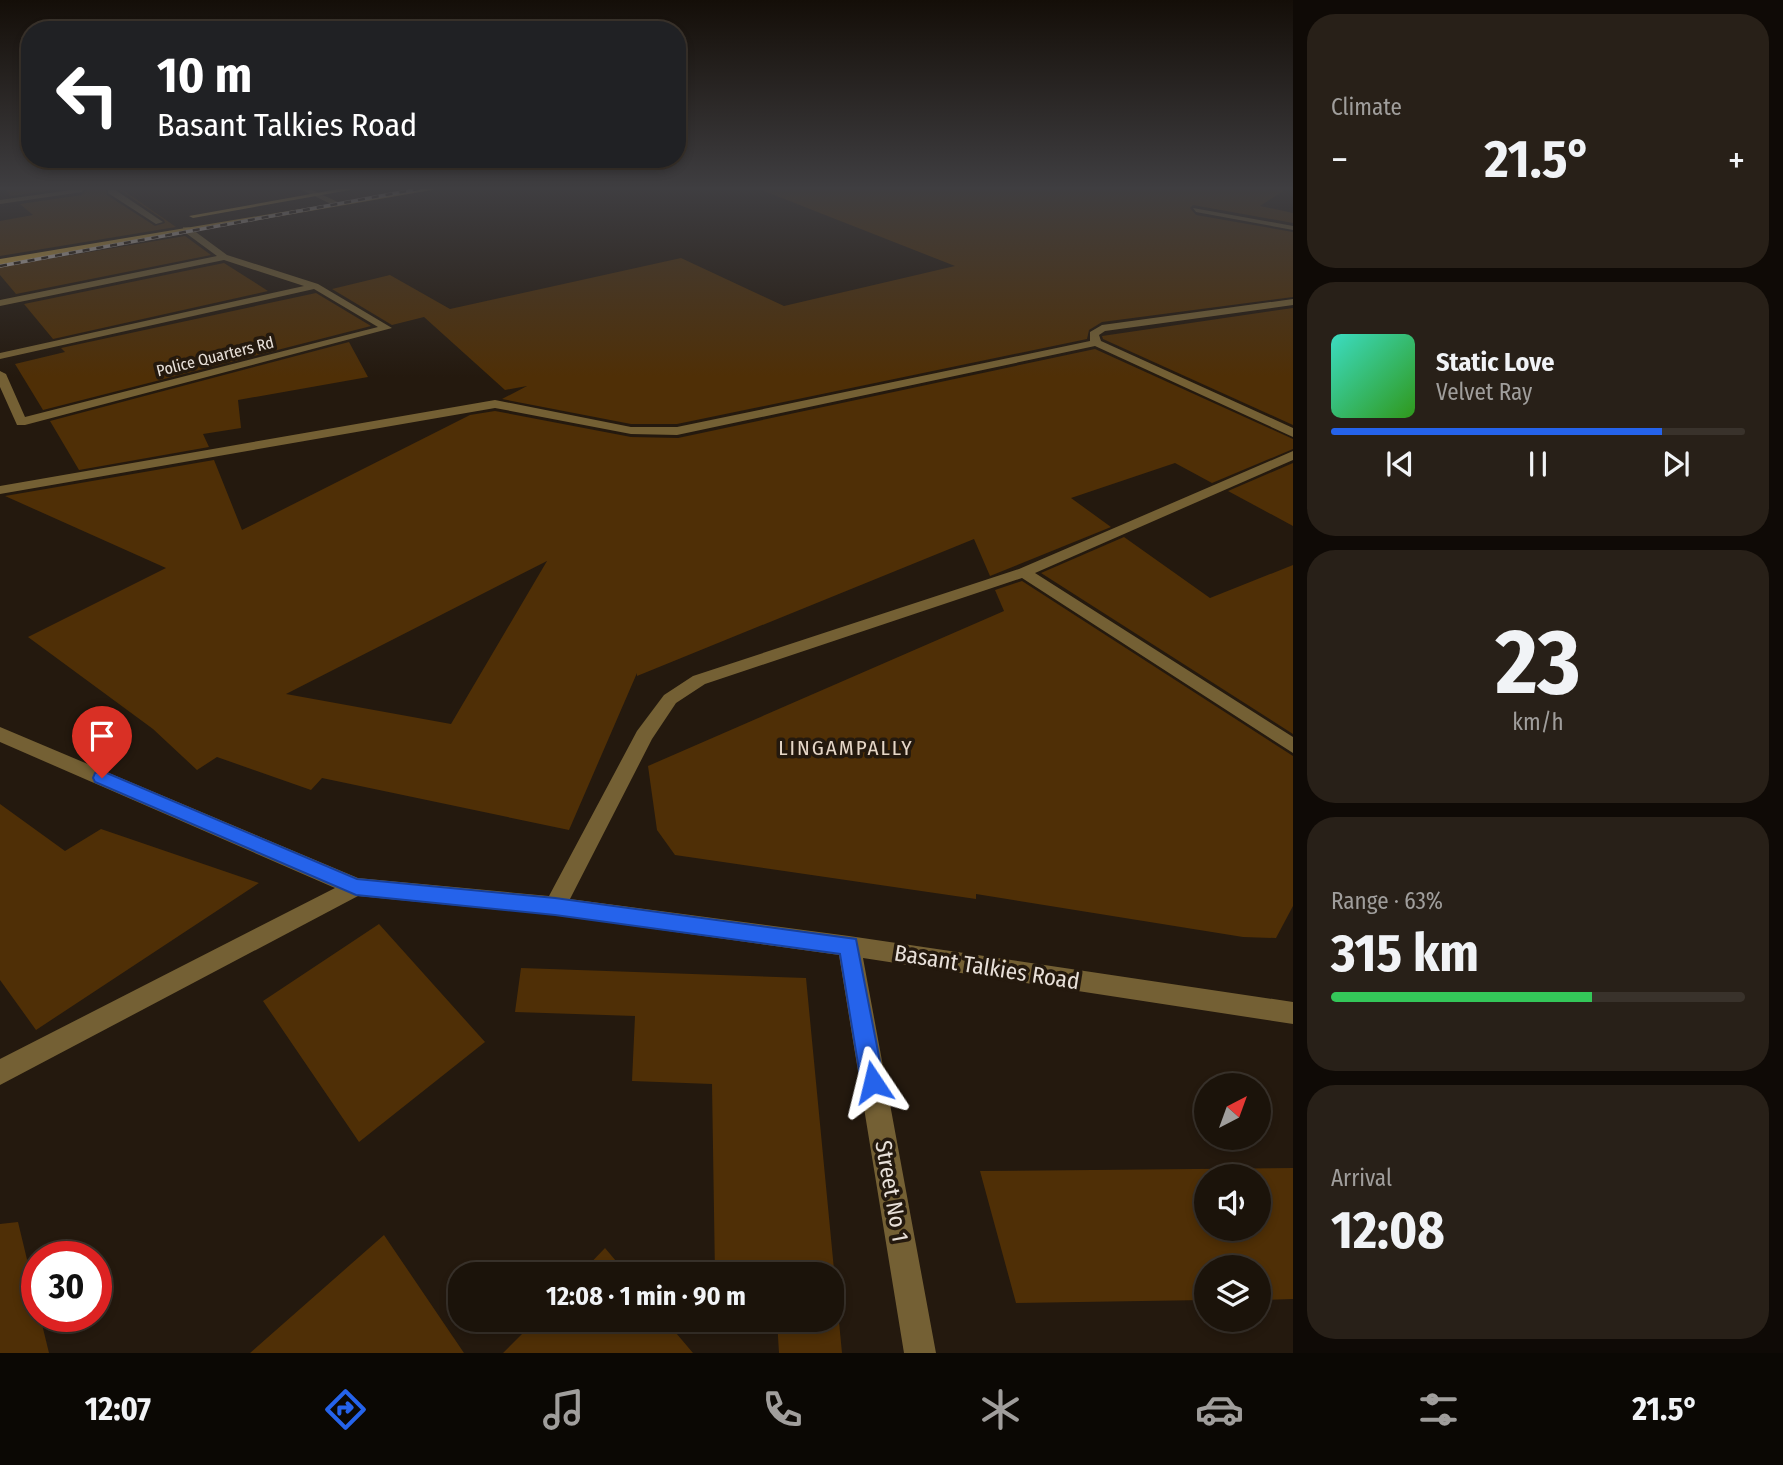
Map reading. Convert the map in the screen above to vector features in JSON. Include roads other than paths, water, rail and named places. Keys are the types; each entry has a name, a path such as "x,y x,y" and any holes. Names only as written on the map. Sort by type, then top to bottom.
{"main road":[{"path":"0,262 52,251"}],"street":[{"name":"Police Quarters Rd","path":"0,373 21,422 387,328 315,286 224,257 217,251"},
{"path":"0,303 224,257"},
{"path":"0,356 315,286"},
{"path":"1096,343 1094,334 1102,328 1293,302"},
{"path":"0,490 495,404 523,406 611,429 649,434 677,431 1096,343 1293,433"},
{"path":"555,906 644,736 670,699 699,680 1024,572 1293,455"},
{"path":"1024,572 1293,746"},
{"name":"Basant Talkies Road","path":"0,734 356,887 555,906 849,946 1293,1013"},
{"path":"0,1073 356,887"},
{"name":"Street No 1","path":"849,946 920,1353"}],"railway":[{"path":"0,266 81,251"}],"district":[{"name":"LINGAMPALLY","path":"846,748"}]}
